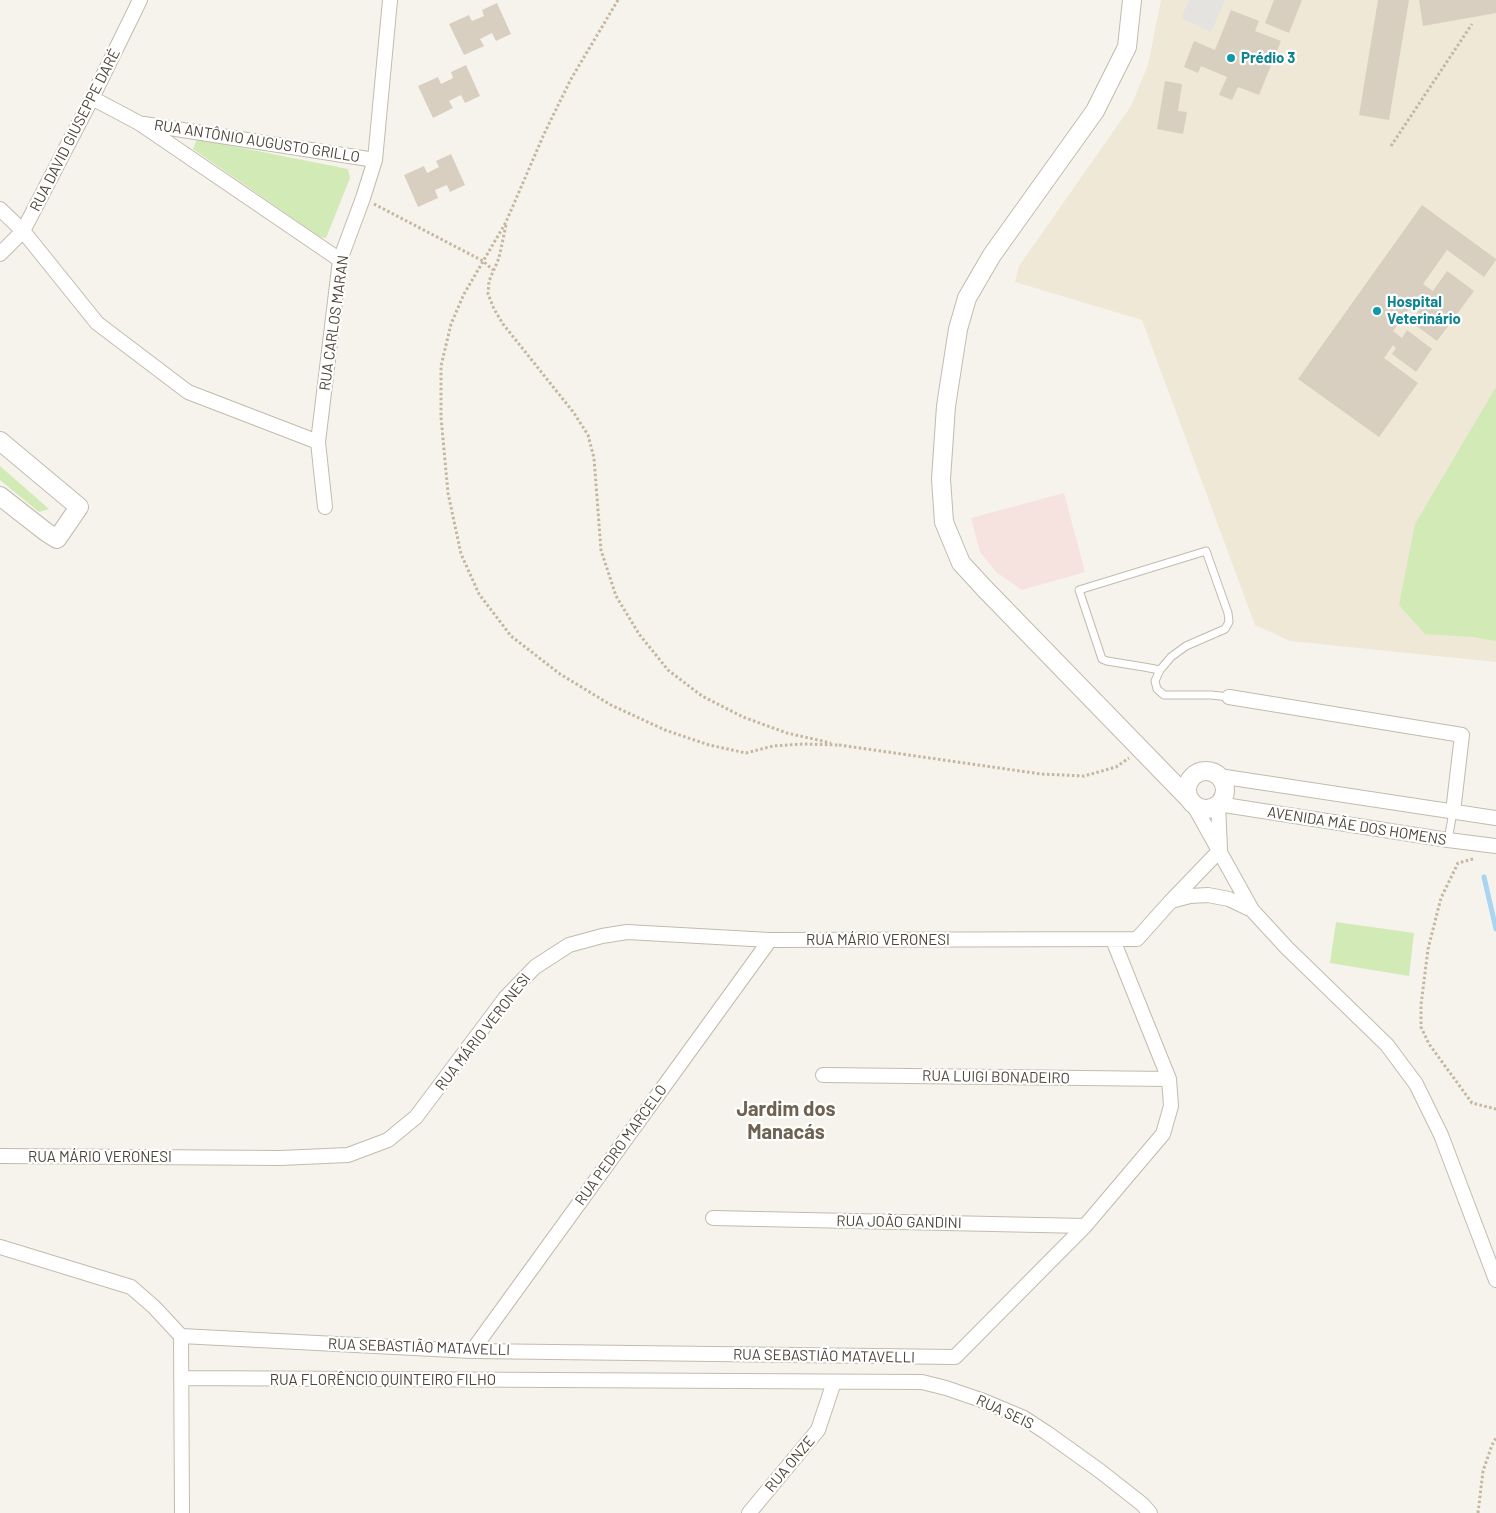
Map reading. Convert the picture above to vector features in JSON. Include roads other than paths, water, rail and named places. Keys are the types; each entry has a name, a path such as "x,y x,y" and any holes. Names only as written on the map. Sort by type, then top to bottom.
{"street":[{"name":"RUA DAVID GIUSEPPE DARÉ","path":"0,254 23,231 140,0"},
{"name":"RUA CARLOS MARAN","path":"325,508 318,442 340,260 375,160 390,0"},
{"path":"1132,0 1127,47 1094,111 992,255 967,298 958,329 946,406 940,479 944,522 961,563 1196,806 1207,809 1218,804 1222,799 1224,787 1219,776 1208,771 1196,774 1178,772 1157,765"},
{"name":"RUA ANTÔNIO AUGUSTO GRILLO","path":"92,98 139,123 340,260"},
{"name":"RUA ANTÔNIO AUGUSTO GRILLO","path":"139,123 375,160"},
{"path":"0,208 23,231 97,323 188,392 318,442"},
{"path":"0,441 79,507 57,539 0,496"},
{"path":"1229,697 1462,735 1453,812"},
{"path":"1196,774 1188,784 1188,796 1252,910 1287,948 1387,1045 1416,1084 1441,1135 1496,1280"},
{"name":"AVENIDA MÃE DOS HOMENS","path":"1219,776 1496,818"},
{"path":"1218,804 1220,850"},
{"name":"AVENIDA MÃE DOS HOMENS","path":"1218,804 1496,846"},
{"name":"RUA MÁRIO VERONESI","path":"0,1156 280,1158 348,1155 388,1140 416,1117 506,997 535,967 569,945 602,936 627,932 770,940 1137,939 1220,850"},
{"path":"1171,901 1190,896 1208,895 1229,899 1252,910"},
{"name":"RUA PEDRO MARCELO","path":"472,1351 770,940"},
{"name":"RUA SEBASTIÃO MATAVELLI","path":"181,1336 472,1351 955,1357 1085,1226 1163,1134 1171,1106 1169,1079 1113,940"},
{"name":"RUA LUIGI BONADEIRO","path":"823,1075 1169,1079"},
{"name":"RUA JOÃO GANDINI","path":"712,1218 1085,1226"},
{"path":"0,1247 131,1287 154,1307 181,1336 182,1513"},
{"name":"RUA FLORÊNCIO QUINTEIRO FILHO","path":"181,1378 834,1382"},
{"name":"RUA ONZE","path":"749,1513 818,1430 834,1382"},
{"name":"RUA SEIS","path":"834,1382 922,1382 981,1400 1024,1418 1047,1433 1114,1482 1142,1504 1150,1513"}],"lane":[{"path":"1160,670 1102,659 1079,590 1206,551 1228,613 1229,622 1225,629 1186,646 1171,657 1160,670 1155,680 1157,689 1164,695 1229,697"},
{"path":"1448,840 1453,812"}],"waterway":[{"path":"1484,877 1496,929"}],"place":[{"name":"Prédio 3","path":"1231,58"},
{"name":"Hospital Veterinário","path":"1377,311"}],"district":[{"name":"Jardim dos Manacás","path":"786,1120"}]}
